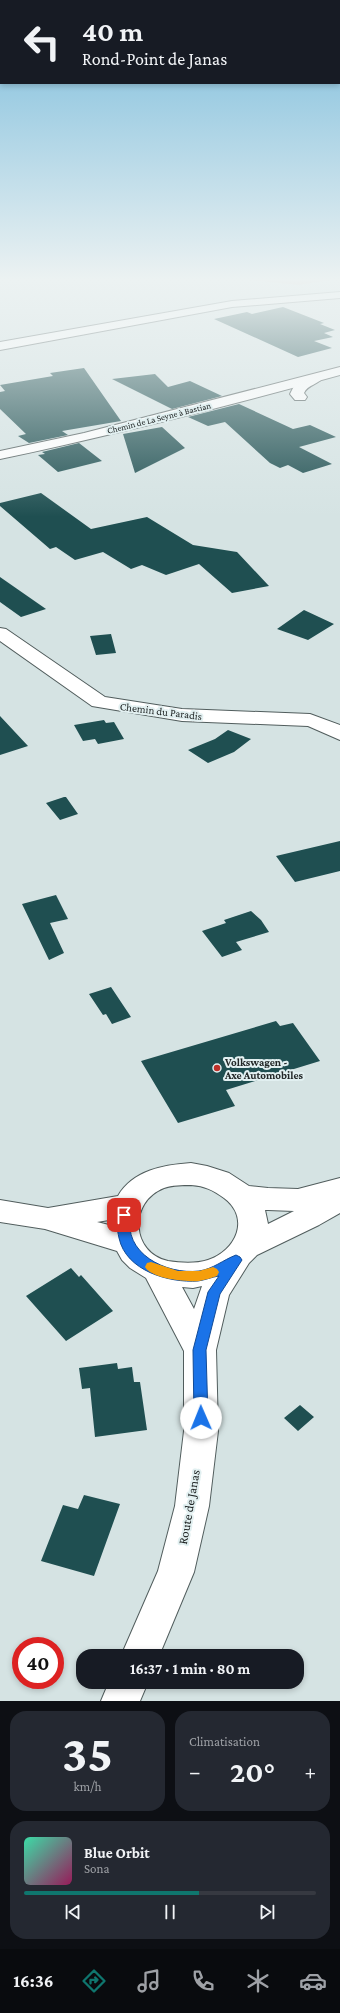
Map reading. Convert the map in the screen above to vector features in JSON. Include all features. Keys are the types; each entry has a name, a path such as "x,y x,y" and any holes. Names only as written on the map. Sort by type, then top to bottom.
{"street":[{"name":"Chemin de La Seyne à Bastian","path":"0,455 84,437 275,389 340,371"},
{"path":"275,389 300,398 297,394 300,387 318,377"},
{"name":"Chemin du Paradis","path":"0,633 99,702 182,715 310,720 332,728 340,734"},
{"path":"242,1253 253,1233 253,1220 250,1207 242,1196 222,1181 210,1177 191,1174 178,1175 154,1181 139,1191 127,1206 122,1224 126,1242 139,1259 158,1270 178,1276 199,1276 219,1270 242,1253 340,1199"},
{"path":"242,1196 268,1200 298,1200 340,1189"},
{"path":"45,1218 127,1206"},
{"path":"0,1211 45,1218 126,1242"},
{"name":"Route de Janas","path":"143,1649 176,1572 192,1506 201,1431 200,1350 214,1292 242,1253"},
{"name":"Route de Janas","path":"158,1270 200,1350"},
{"path":"120,1701 126,1689"}],"building":[{"path":"84,368 121,421 62,431 68,435 29,443 18,436 26,434 0,409 0,392 5,391 0,385 53,376 50,373"},
{"path":"155,374 168,387 190,381 222,396 172,409 112,379"},
{"path":"239,404 293,429 310,425 336,437 299,447 332,464 303,473 288,465 280,468 270,463 225,422 208,426 188,417"},
{"path":"162,427 185,448 135,473 123,434"},
{"path":"79,443 102,461 58,472 38,455 45,454 42,452"},
{"path":"41,493 91,529 147,517 193,545 237,552 269,586 232,593 199,564 166,575 142,565 131,569 103,552 75,560 56,547 50,549 0,506 0,503"},
{"path":"0,577 46,609 21,617 0,602"},
{"path":"304,610 334,624 308,640 277,629"},
{"path":"111,634 116,653 96,655 90,636"},
{"path":"0,716 28,746 0,755"},
{"path":"104,720 106,723 114,722 124,739 98,744 95,739 83,741 74,725"},
{"path":"228,730 251,739 234,752 208,763 188,750 215,739"},
{"path":"66,797 78,814 60,820 46,803"},
{"path":"340,841 340,871 295,882 276,856"},
{"path":"56,895 68,919 50,923 64,953 49,960 22,904"},
{"path":"251,911 261,920 269,932 236,942 242,950 222,957 202,931 226,923 224,920"},
{"path":"111,987 131,1017 112,1024 106,1014 103,1015 89,994"},
{"path":"276,1021 280,1026 293,1023 320,1061 226,1090 235,1106 178,1123 141,1061"},
{"path":"71,1268 79,1277 81,1275 113,1311 66,1341 26,1296"},
{"path":"117,1363 118,1369 132,1367 134,1382 140,1382 147,1430 95,1437 90,1388 82,1389 79,1368"},
{"path":"300,1405 314,1417 298,1431 284,1418"},
{"path":"84,1495 120,1504 94,1576 41,1561 63,1505 78,1509"}],"slow traffic":[{"path":"151,1267 178,1276 199,1276 213,1272"}],"place":[{"name":"Volkswagen - Axe Automobiles","path":"217,1068"}],"route":[{"path":"124,1215 122,1224 126,1242 139,1259 158,1270 178,1276 199,1276 219,1270 236,1260 214,1292 200,1350 201,1418"}]}
